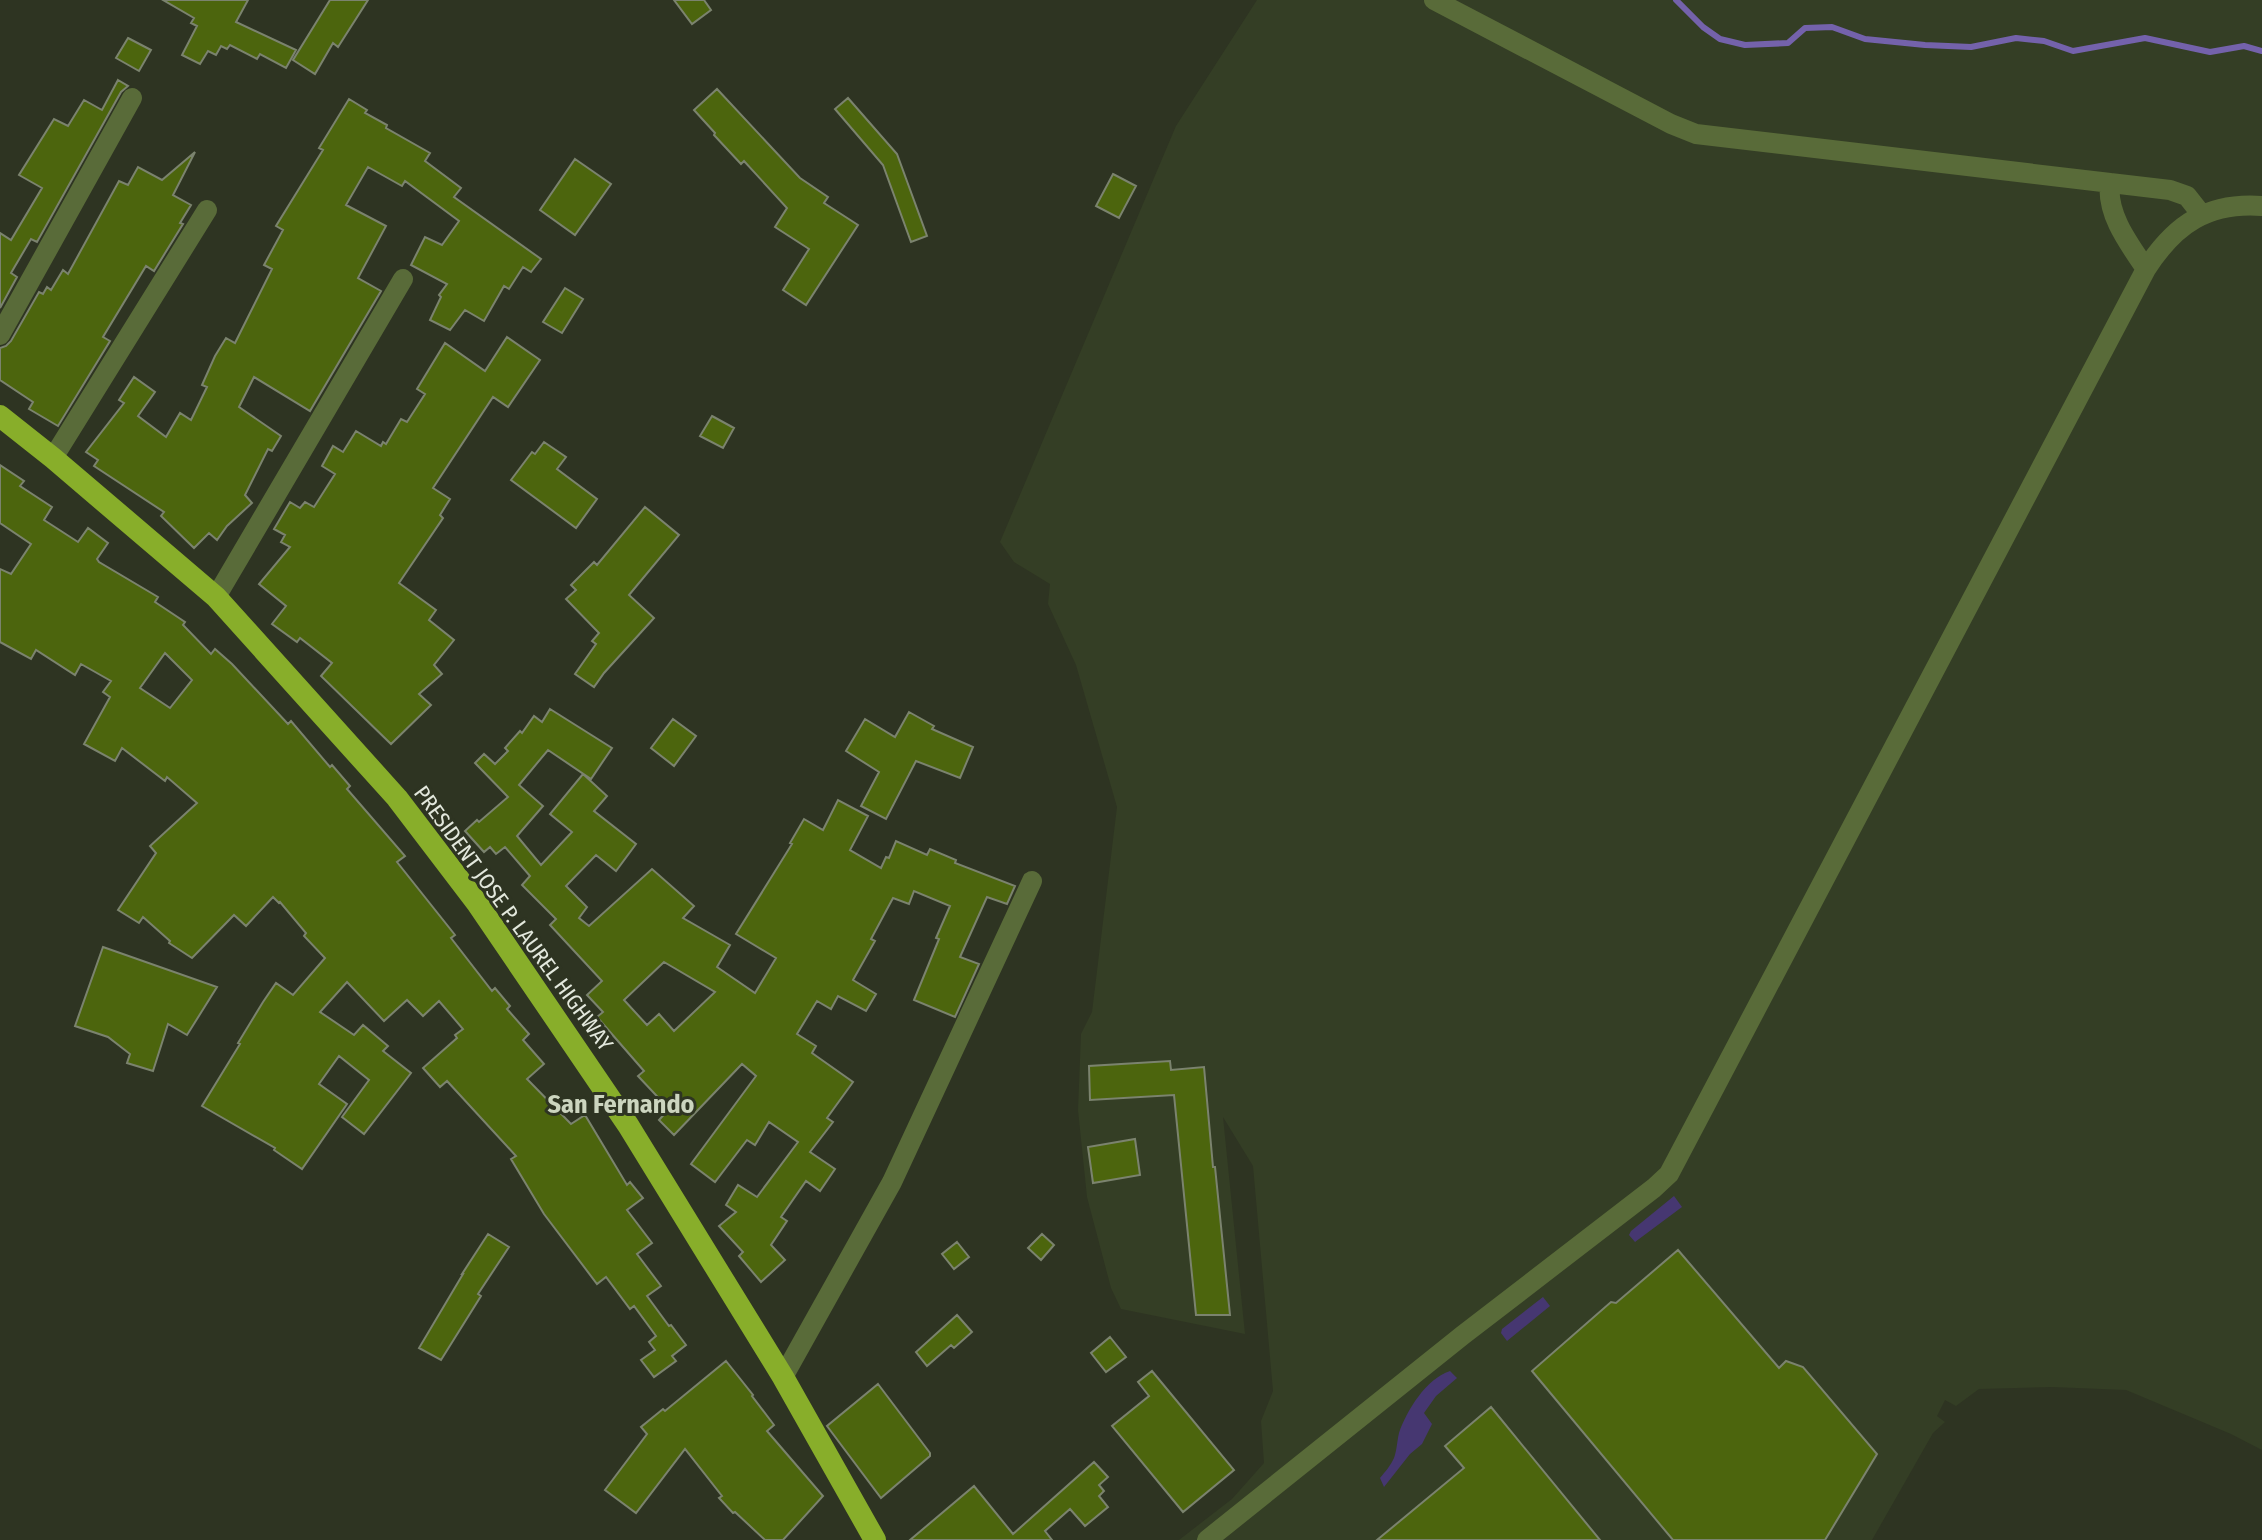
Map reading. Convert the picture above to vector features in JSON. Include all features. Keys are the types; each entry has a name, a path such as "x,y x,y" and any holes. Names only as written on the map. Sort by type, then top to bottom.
{"highway":[{"name":"PRESIDENT JOSE P. LAUREL HIGHWAY","path":"0,416 216,597 397,798 477,903 628,1125 783,1377 875,1540"}],"street":[{"path":"1434,0 1671,124 1696,134 2180,192 2193,201 2202,215"},
{"path":"0,335 132,98"},
{"path":"2110,183 2111,203 2120,227 2146,269"},
{"path":"1207,1540 1669,1174 2146,269 2173,235 2190,221 2224,207 2262,206"},
{"path":"53,458 207,210"},
{"path":"216,597 403,279"},
{"path":"783,1377 892,1182 1032,881"}],"shaded area":[{"path":"1257,0 2262,0 2262,1450 2126,1390 2052,1387 1979,1389 1956,1406 1945,1400 1937,1416 1945,1422 1933,1433 1872,1540 1179,1540 1232,1499 1264,1463 1261,1421 1273,1391 1253,1166 1223,1117 1245,1334 1121,1309 1111,1288 1087,1197 1078,1110 1081,1034 1092,1012 1117,807 1076,665 1048,604 1050,584 1014,562 1000,542 1176,126"},
{"path":"1674,1196 1682,1207 1635,1242 1629,1235 1631,1231"},
{"path":"1543,1297 1550,1306 1507,1341 1501,1333 1502,1329"},
{"path":"1450,1371 1457,1378 1436,1396 1424,1413 1432,1424 1422,1444 1384,1487 1380,1478 1394,1458 1399,1433 1407,1415 1425,1388"}],"building":[{"path":"163,0 248,0 236,22 296,50 286,68 260,54 257,59 230,45 227,49 221,46 216,55 208,51 200,64 182,55 197,26 191,23 194,18"},
{"path":"330,0 368,0 338,47 333,43 315,74 293,60"},
{"path":"674,0 704,0 711,10 692,24"},
{"path":"128,38 151,50 139,71 116,58"},
{"path":"118,80 128,86 121,92 37,242 31,239 11,273 17,277 0,308 0,233 11,240 42,188 19,175 54,119 68,126 84,100 102,110"},
{"path":"717,89 800,178 828,197 824,203 858,225 806,305 783,290 809,249 775,227 787,208 744,161 741,164 694,110"},
{"path":"848,98 897,154 927,236 911,242 883,165 835,109"},
{"path":"349,99 367,110 365,113 387,125 386,128 430,153 425,161 461,188 454,197 541,259 531,272 523,267 509,289 504,286 484,321 465,310 450,330 430,320 441,297 439,295 447,284 411,265 425,237 442,245 459,221 405,181 402,186 368,167 346,205 386,226 358,278 381,291 310,411 254,377 239,407 281,436 272,451 268,449 245,495 252,503 217,540 209,533 194,548 161,516 164,512 94,466 98,460 86,452 124,403 119,400 134,377 155,392 138,416 166,437 180,413 191,420 207,387 202,385 215,356 226,338 235,343 272,269 264,265 283,230 276,226 323,150 319,148"},
{"path":"195,152 173,195 191,205 180,223 183,224 154,271 146,266 103,337 110,341 58,426 29,409 33,402 0,380 0,348 11,341 39,292 43,294 47,287 51,290 63,270 68,274 119,181 128,185 138,167 162,180"},
{"path":"575,159 611,184 575,235 540,210"},
{"path":"1113,174 1136,186 1119,218 1096,206"},
{"path":"565,288 583,299 562,333 543,322"},
{"path":"507,337 540,360 508,407 493,397 433,488 450,499 440,515 443,518 399,583 436,610 429,620 454,640 434,665 442,674 419,694 431,705 391,744 321,676 332,663 300,638 297,642 272,624 286,606 259,584 290,547 281,542 285,535 274,529 290,502 300,508 305,502 314,507 335,474 322,466 333,446 343,452 356,431 381,446 383,442 386,444 401,419 407,422 425,394 417,389 445,343 485,371"},
{"path":"712,416 734,428 723,448 700,436"},
{"path":"544,442 566,457 557,469 597,499 576,528 511,480 532,452 535,454"},
{"path":"0,465 24,481 20,486 52,507 44,520 78,542 88,528 108,543 97,559 99,562 158,597 155,602 185,622 183,625 211,654 215,649 232,664 288,724 291,721 350,786 347,789 405,856 397,862 455,935 451,938 492,991 495,988 510,1006 507,1009 529,1034 523,1040 544,1064 527,1079 571,1124 585,1115 627,1185 630,1182 643,1198 627,1210 652,1243 637,1254 661,1286 647,1296 686,1345 672,1356 676,1361 654,1377 641,1360 655,1350 649,1342 656,1336 634,1306 630,1309 606,1277 597,1284 544,1214 511,1159 516,1156 447,1081 440,1087 423,1068 463,1029 439,1001 423,1016 407,1000 384,1021 347,982 320,1012 354,1035 363,1025 388,1046 383,1051 411,1073 364,1134 342,1117 369,1080 339,1056 319,1084 347,1104 302,1169 275,1148 202,1106 276,983 293,995 325,958 273,897 246,926 234,915 192,958 169,943 143,917 139,923 118,910 156,853 150,846 197,803 167,777 165,781 122,748 115,761 84,744 110,697 103,692 111,681 81,664 75,675 36,650 31,659 0,642 0,569 11,574 31,544 0,523","holes":["165,653 192,680 170,708 140,688"]},
{"path":"645,507 679,535 629,595 654,618 594,687 575,674 596,644 592,641 599,633 566,599 576,590 571,585 594,562 597,565"},
{"path":"550,709 612,748 591,779 548,750 519,785 543,806 517,836 541,865 572,832 550,814 583,774 607,796 594,811 636,844 616,871 596,855 566,886 587,907 579,918 589,926 652,869 694,906 683,918 730,945 717,967 755,993 776,958 736,934 804,819 823,830 838,800 868,816 850,850 881,868 896,841 927,855 930,849 956,860 955,863 1015,886 1007,904 987,897 960,957 979,964 955,1017 914,1000 950,906 914,891 909,904 893,898 871,939 875,941 853,980 876,994 866,1011 838,996 831,1009 817,1001 797,1034 816,1046 812,1053 853,1082 827,1118 833,1122 810,1152 835,1169 820,1191 806,1181 781,1217 787,1221 771,1245 785,1260 761,1282 739,1256 743,1252 719,1226 736,1212 726,1205 738,1185 757,1197 798,1142 769,1122 755,1145 747,1140 715,1182 691,1164 756,1076 742,1064 674,1135 659,1120 669,1109 638,1076 644,1071 597,1017 603,1012 587,995 602,981 550,925 556,919 522,885 530,876 505,847 496,854 490,847 484,852 465,831 508,797 475,763 484,754 495,764 534,716 542,722","holes":["664,962 715,992 674,1031 659,1014 647,1025 624,1000"]},
{"path":"909,712 934,726 932,729 973,747 960,778 916,761 886,819 861,806 879,772 846,751 865,719 895,737"},
{"path":"673,719 696,736 674,766 651,748"},
{"path":"103,947 217,987 187,1035 168,1024 153,1071 127,1063 130,1054 108,1037 75,1026"},
{"path":"1170,1061 1171,1070 1204,1067 1230,1315 1196,1315 1174,1095 1090,1100 1089,1066"},
{"path":"1135,1139 1140,1175 1093,1183 1088,1147"},
{"path":"488,1234 509,1247 441,1360 419,1348"},
{"path":"1042,1234 1054,1245 1041,1260 1028,1248"},
{"path":"957,1242 969,1257 954,1269 942,1254"},
{"path":"1678,1250 1779,1368 1786,1361 1803,1367 1877,1454 1825,1540 1673,1540 1532,1371 1611,1302 1616,1303"},
{"path":"957,1315 972,1332 927,1366 916,1352"},
{"path":"1110,1337 1126,1357 1106,1372 1091,1353"},
{"path":"726,1361 774,1425 767,1431 823,1496 783,1540 765,1540 733,1513 685,1449 636,1513 605,1490 647,1434 641,1427"},
{"path":"1152,1371 1234,1470 1183,1512 1112,1426 1149,1396 1138,1382"},
{"path":"878,1384 930,1453 881,1498 827,1426"},
{"path":"1491,1407 1600,1540 1377,1540 1464,1468 1445,1446"},
{"path":"1094,1462 1108,1477 1099,1485 1104,1491 1099,1496 1108,1507 1085,1526 1070,1509 1045,1531 1052,1540 910,1540 974,1486 1013,1534"}],"waterway":[{"path":"1676,0 1720,39 1745,45 1788,43 1805,28 1832,27 1865,39 1925,45 1971,47 2016,38 2044,41 2073,51 2145,38 2210,52 2244,46 2262,51"}],"district":[{"name":"San Fernando","path":"621,1104"}]}
